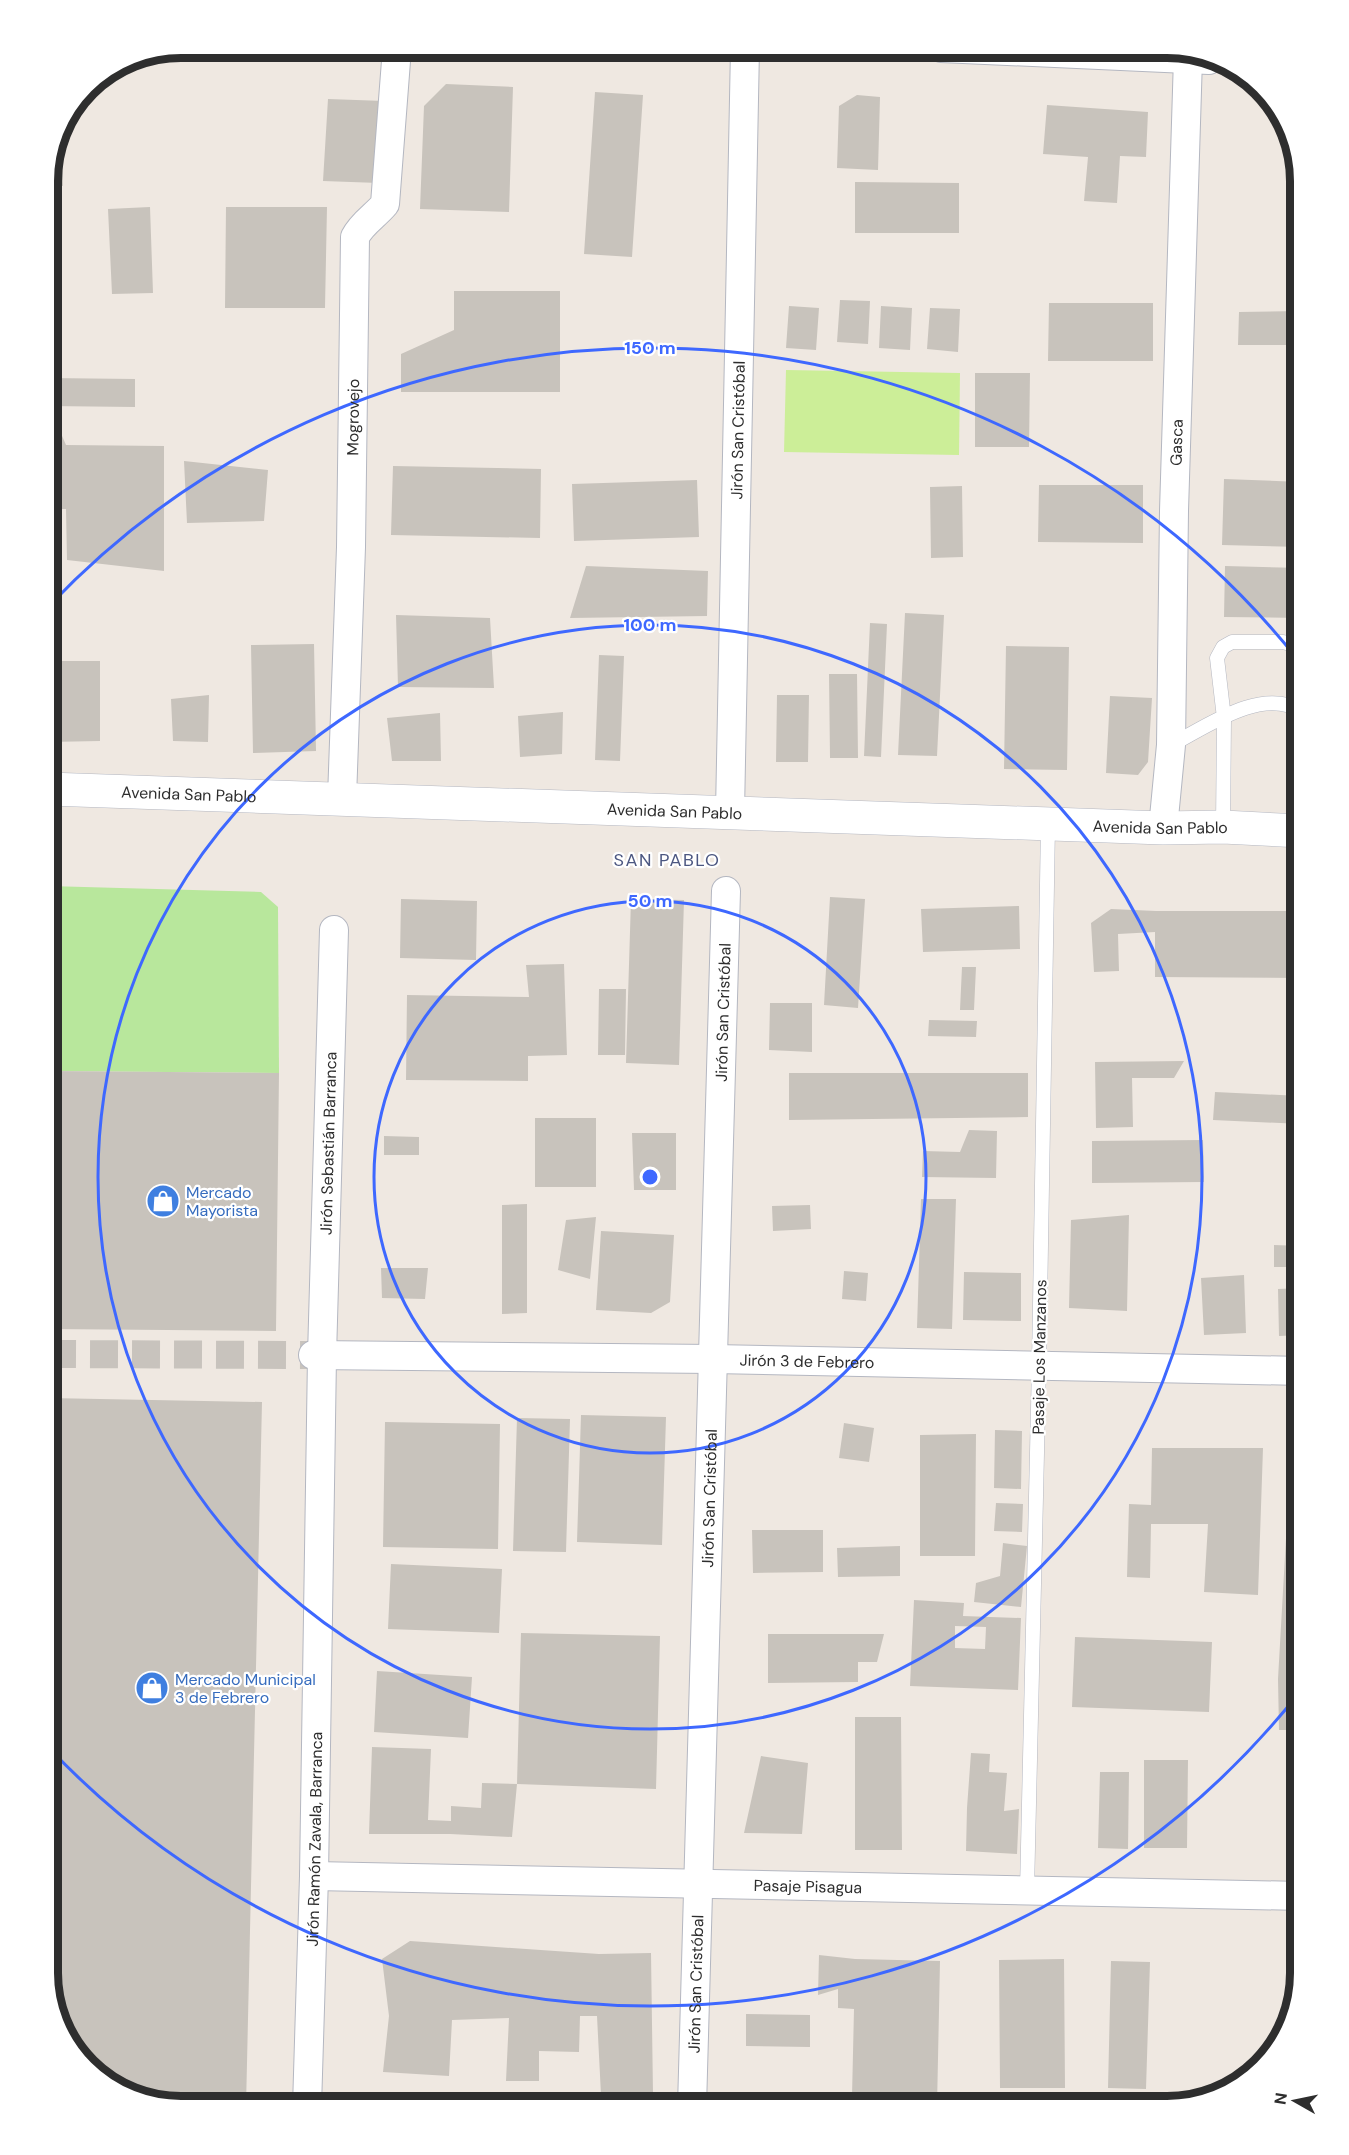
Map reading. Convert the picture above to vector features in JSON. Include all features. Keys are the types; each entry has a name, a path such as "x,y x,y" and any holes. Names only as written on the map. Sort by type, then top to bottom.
{"street":[{"name":"Mogrovejo","path":"342,798 351,547 355,237 360,226 385,204 396,58"},
{"name":"Jirón San Cristóbal","path":"730,812 745,59"},
{"name":"Gasca","path":"1163,828 1171,746 1174,511 1199,63"},
{"name":"Avenida San Pablo","path":"59,789 1163,828 1223,827 1290,830"},
{"name":"Jirón San Cristóbal","path":"692,2096 726,891"},
{"name":"Jirón Sebastián Barranca","path":"318,1356 334,930"},
{"name":"Jirón 3 de Febrero","path":"318,1356 713,1359 1290,1371"},
{"name":"Jirón Ramón Zavala, Barranca","path":"307,2096 314,1876 318,1356"},
{"name":"Pasaje Pisagua","path":"314,1876 1290,1896"}],"lane":[{"path":"1223,827 1224,718 1217,658 1223,647 1232,642 1290,644"},
{"path":"1171,746 1249,706 1279,702 1290,706"},
{"name":"Pasaje Los Manzanos","path":"1027,1891 1048,824"}],"green space":[{"path":"786,370 960,373 959,455 784,452"},
{"path":"59,886 261,892 278,907 279,1073 59,1071"}],"building":[{"path":"446,84 513,87 509,212 420,209 424,106"},
{"path":"595,92 643,95 632,257 584,254"},
{"path":"857,95 880,97 878,170 837,168 839,106"},
{"path":"328,99 384,101 379,183 323,181"},
{"path":"1047,105 1148,112 1146,157 1120,156 1117,203 1084,201 1088,157 1043,154"},
{"path":"63,150 63,186 59,185"},
{"path":"855,182 959,183 959,233 855,233"},
{"path":"150,207 153,293 112,294 108,209"},
{"path":"226,207 327,207 325,308 225,308"},
{"path":"454,291 560,291 560,392 401,392 401,354 454,330"},
{"path":"840,300 870,301 868,344 837,342"},
{"path":"1049,303 1153,303 1153,361 1048,361"},
{"path":"789,306 819,308 816,350 786,348"},
{"path":"881,306 912,308 910,350 879,348"},
{"path":"930,308 960,309 958,352 927,349"},
{"path":"1290,311 1290,345 1238,345 1239,312"},
{"path":"975,373 1030,373 1029,447 975,447"},
{"path":"59,378 135,379 135,407 59,406"},
{"path":"59,429 66,445 164,446 164,571 67,560 66,509 59,509"},
{"path":"184,461 268,470 264,521 187,523"},
{"path":"393,466 541,469 540,538 391,535"},
{"path":"1224,479 1290,482 1290,547 1222,545"},
{"path":"697,480 699,537 574,541 572,484"},
{"path":"1039,485 1143,485 1143,543 1038,542"},
{"path":"962,486 963,557 931,558 930,487"},
{"path":"586,566 708,571 707,616 570,618"},
{"path":"1225,566 1290,568 1290,618 1224,617"},
{"path":"905,613 944,615 937,756 898,755"},
{"path":"396,615 490,618 494,688 398,687"},
{"path":"870,623 887,624 881,757 864,756"},
{"path":"314,644 316,751 253,753 251,645"},
{"path":"1006,646 1069,647 1067,770 1004,769"},
{"path":"599,655 624,656 620,761 595,760"},
{"path":"59,661 100,661 100,741 59,742"},
{"path":"829,674 857,674 858,758 830,758"},
{"path":"209,695 208,742 173,741 171,699"},
{"path":"777,695 809,695 808,762 776,762"},
{"path":"1110,696 1152,698 1148,762 1138,775 1106,773"},
{"path":"563,712 562,754 520,757 518,716"},
{"path":"440,713 441,761 392,761 387,718"},
{"path":"830,897 865,899 858,1008 824,1005"},
{"path":"401,899 477,901 476,960 400,958"},
{"path":"631,899 684,900 679,1065 626,1063"},
{"path":"1019,906 1020,949 923,952 921,909"},
{"path":"1111,909 1290,911 1290,978 1155,977 1155,932 1118,934 1119,971 1094,972 1091,923"},
{"path":"564,964 567,1055 528,1056 528,1081 406,1080 407,995 529,997 526,965"},
{"path":"962,967 976,967 974,1010 960,1010"},
{"path":"599,989 626,989 625,1055 598,1055"},
{"path":"770,1003 812,1003 812,1052 769,1050"},
{"path":"929,1020 977,1021 976,1037 928,1036"},
{"path":"1184,1061 1174,1078 1132,1078 1133,1127 1096,1128 1095,1062"},
{"name":"Mercado Mayorista","path":"59,1071 279,1073 276,1331 58,1329"},
{"path":"789,1073 1028,1073 1028,1117 789,1120"},
{"path":"1215,1092 1290,1095 1290,1124 1213,1120"},
{"path":"535,1118 596,1118 596,1187 535,1187"},
{"path":"969,1130 997,1131 996,1178 922,1177 923,1151 960,1152"},
{"path":"632,1133 676,1133 676,1190 634,1190"},
{"path":"384,1136 419,1137 419,1155 384,1155"},
{"path":"1203,1140 1204,1182 1092,1183 1092,1141"},
{"path":"921,1199 956,1199 952,1329 917,1328"},
{"path":"527,1204 527,1313 502,1314 502,1205"},
{"path":"810,1205 811,1229 773,1231 772,1206"},
{"path":"1129,1215 1127,1311 1069,1308 1071,1220"},
{"path":"596,1217 590,1279 558,1270 566,1220"},
{"path":"601,1231 674,1235 670,1302 651,1313 596,1310"},
{"path":"1274,1245 1290,1246 1290,1267 1274,1267"},
{"path":"381,1268 428,1268 425,1299 382,1298"},
{"path":"844,1271 868,1273 866,1301 842,1299"},
{"path":"964,1272 1021,1273 1021,1321 963,1320"},
{"path":"1244,1275 1246,1333 1204,1335 1201,1278"},
{"path":"1290,1288 1290,1336 1279,1336 1278,1289"},
{"name":"Mercado Municipal 3 de Febrero","path":"58,1398 262,1402 246,2096 158,2094 127,2084 113,2076 89,2055 71,2028 61,1997 58,1973"},
{"path":"581,1415 666,1417 662,1545 577,1542"},
{"path":"517,1418 570,1419 566,1552 513,1551"},
{"path":"385,1422 500,1424 498,1549 383,1547"},
{"path":"844,1423 874,1428 869,1462 839,1458"},
{"path":"995,1430 1022,1431 1021,1489 994,1488"},
{"path":"976,1434 975,1556 920,1556 920,1435"},
{"path":"1152,1448 1263,1448 1258,1595 1204,1592 1208,1524 1151,1524 1150,1578 1127,1577 1129,1504 1151,1505"},
{"path":"1290,1468 1290,1730 1279,1730 1278,1679"},
{"path":"996,1503 1023,1504 1022,1532 994,1531"},
{"path":"752,1530 823,1530 823,1572 753,1573"},
{"path":"1003,1543 1027,1546 1021,1607 974,1602 976,1583 1000,1576"},
{"path":"900,1546 900,1576 838,1577 837,1548"},
{"path":"391,1564 502,1569 499,1633 388,1629"},
{"path":"914,1600 964,1603 963,1616 1021,1618 1018,1690 910,1686","holes":["955,1626 986,1627 985,1649 955,1648"]},
{"path":"521,1633 660,1636 656,1789 517,1784"},
{"path":"768,1634 884,1634 877,1662 858,1662 858,1682 768,1683"},
{"path":"1075,1637 1212,1642 1209,1712 1072,1707"},
{"path":"377,1671 472,1677 468,1738 374,1732"},
{"path":"855,1717 901,1717 902,1850 855,1850"},
{"path":"372,1747 431,1749 428,1820 451,1821 451,1806 481,1808 482,1783 517,1784 512,1837 369,1834"},
{"path":"971,1753 990,1754 989,1772 1007,1773 1004,1811 1019,1809 1017,1854 966,1851"},
{"path":"761,1756 808,1763 802,1834 744,1833"},
{"path":"1144,1760 1188,1760 1187,1848 1144,1848"},
{"path":"1100,1772 1129,1772 1128,1849 1098,1848"},
{"path":"410,1941 599,1954 651,1953 653,2094 601,2095 597,2016 580,2016 579,2052 539,2051 539,2081 506,2081 509,2018 452,2020 449,2076 383,2072 389,2016 382,1959"},
{"path":"819,1955 855,1959 940,1961 937,2096 852,2096 854,2009 838,2008 838,1989 818,1995"},
{"path":"1064,1959 1065,2088 1000,2088 999,1960"},
{"path":"1111,1961 1150,1962 1146,2089 1108,2088"},
{"path":"746,2014 810,2015 810,2047 746,2046"}],"tunnel":[{"path":"58,1354 313,1355"}],"place":[{"name":"Mercado Mayorista","path":"163,1201"},
{"name":"Mercado Municipal 3 de Febrero","path":"152,1688"}],"district":[{"name":"SAN PABLO","path":"667,860"}]}
